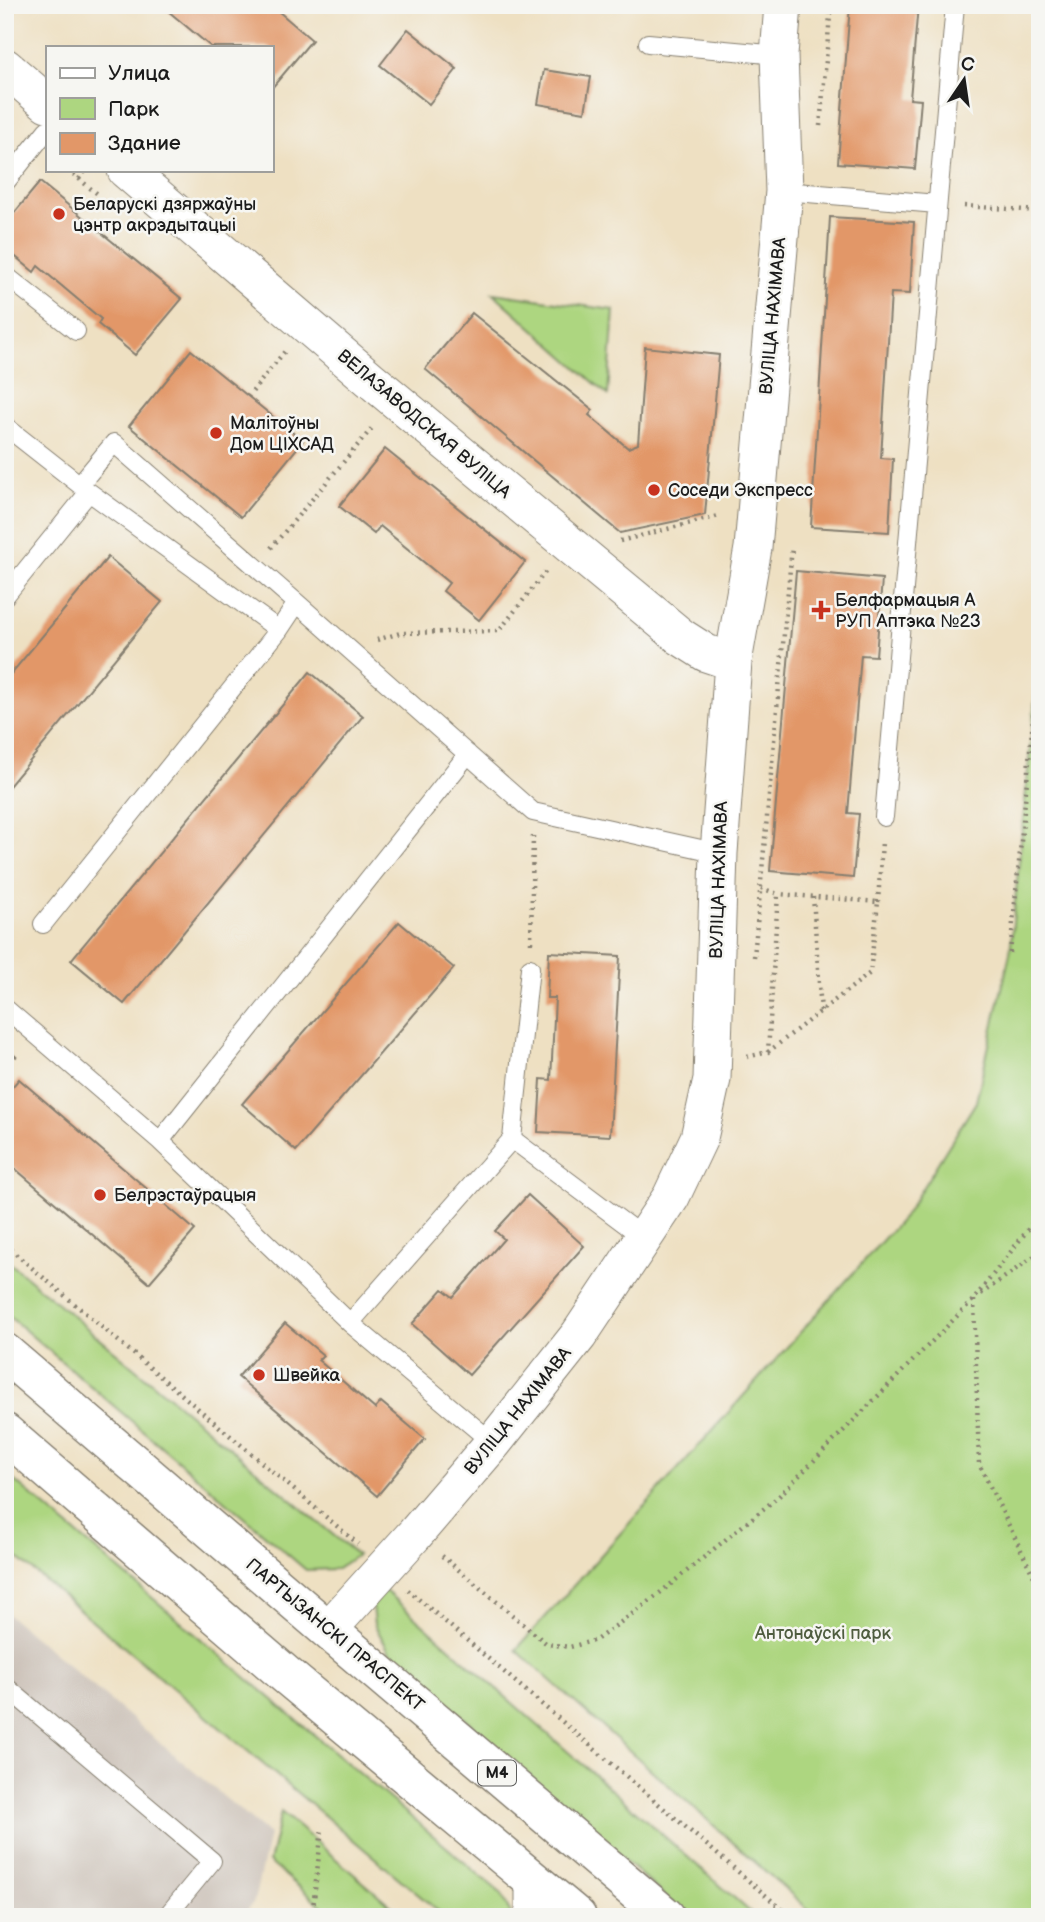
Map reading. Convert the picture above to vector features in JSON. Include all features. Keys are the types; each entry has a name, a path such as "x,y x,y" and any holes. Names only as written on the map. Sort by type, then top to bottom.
{"main road":[{"name":"ПАРТЫЗАНСКІ ПРАСПЕКТ","path":"5,1353 666,1917"},
{"path":"5,1433 286,1675 534,1899 577,1917"},
{"path":"286,1675 328,1630"}],"street":[{"name":"ВУЛІЦА НАХІМАВА","path":"328,1630 493,1443 579,1335 671,1197 699,1138 712,1079 719,853 733,662 753,548 784,191 779,55 783,5"},
{"path":"5,66 46,102"},
{"name":"ВЕЛАЗАВОДСКАЯ ВУЛІЦА","path":"128,172 370,379 681,637 706,653 733,662"}],"lane":[{"path":"884,817 956,5"},
{"path":"648,43 779,55"},
{"path":"5,183 46,131"},
{"path":"784,191 937,204"},
{"path":"5,275 76,331"},
{"path":"5,426 278,630"},
{"path":"5,596 85,488 114,443 533,812 719,853"},
{"path":"43,924 298,603"},
{"path":"160,1141 468,754"},
{"path":"350,1323 512,1139 530,968"},
{"path":"5,1008 160,1141 350,1323 493,1443"},
{"path":"512,1139 644,1238"},
{"path":"5,1686 212,1861 166,1917"}],"path":[{"path":"79,179 84,172"},
{"path":"937,204 1040,211"},
{"path":"248,397 287,349"},
{"path":"256,566 376,423"},
{"path":"618,541 719,517 720,503"},
{"path":"792,551 761,888 778,894 878,902"},
{"path":"349,649 400,633 499,631 550,567"},
{"path":"1010,953 1040,649"},
{"path":"530,968 533,812"},
{"path":"766,832 773,832"},
{"path":"743,1058 768,1052 870,973 882,840"},
{"path":"768,1052 778,894"},
{"path":"813,897 821,1013"},
{"path":"433,1548 547,1643 570,1647 596,1640 650,1601 778,1497 974,1299 1040,1214"},
{"path":"5,1245 361,1547"},
{"path":"974,1299 1040,1252"},
{"path":"974,1299 979,1464 1040,1589"},
{"path":"400,1583 791,1917"},
{"path":"312,1917 322,1828"}],"shaded area":[{"path":"5,1612 269,1835 254,1901 242,1917 5,1917"}],"green space":[{"path":"493,293 614,310 608,395"},
{"name":"Антонаўскі парк","path":"1040,649 1040,1917 817,1917 516,1650 906,1214 976,1102 1010,953"},
{"path":"5,1259 357,1555 337,1569 306,1570 5,1313"},
{"path":"5,1473 502,1894 512,1917 445,1917 5,1547"},
{"path":"383,1589 756,1917 688,1917 389,1651 374,1624 372,1606"},
{"path":"281,1812 404,1917 335,1917 269,1862"}],"building":[{"path":"161,5 271,5 312,40 273,87 273,46 210,46"},
{"path":"850,5 918,5 910,99 921,100 915,169 838,163"},
{"path":"408,29 457,69 429,104 380,65"},
{"path":"544,70 591,77 585,112 538,104"},
{"path":"40,182 182,299 135,355 98,324 101,319 38,266 34,272 5,248 5,224"},
{"path":"830,217 914,222 910,294 891,293 881,458 893,459 889,532 811,527"},
{"path":"472,313 593,410 589,415 628,448 638,444 645,347 719,355 705,515 620,533 425,369"},
{"name":"Малітоўны Дом ЦІХСАД","path":"191,350 303,441 241,517 129,426"},
{"path":"385,449 525,562 479,620 443,591 449,583 380,526 374,534 339,506"},
{"path":"108,557 162,602 5,791 5,681"},
{"path":"796,571 882,579 876,656 861,655 848,813 859,814 853,878 770,871"},
{"path":"310,672 363,716 124,1004 71,960"},
{"path":"399,922 454,968 296,1151 242,1104"},
{"path":"549,952 620,956 610,1136 538,1132 541,1079 551,1080 555,998 547,998"},
{"name":"Белрэстаўрацыя","path":"19,1079 195,1230 149,1283 5,1160 5,1095"},
{"path":"528,1195 584,1246 469,1375 412,1324 443,1289 453,1297 504,1239 495,1231"},
{"path":"285,1323 323,1355 318,1360 375,1409 381,1402 425,1439 377,1496 238,1377"}],"place":[{"name":"Беларускі дзяржаўны цэнтр акрэдытацыі","path":"59,214"},
{"name":"Малітоўны Дом ЦІХСАД","path":"216,433"},
{"name":"Соседи Экспресс","path":"654,490"},
{"name":"Белфармацыя А РУП Аптэка №23","path":"821,610"},
{"name":"Белрэстаўрацыя","path":"100,1195"},
{"name":"Швейка","path":"259,1375"}]}
